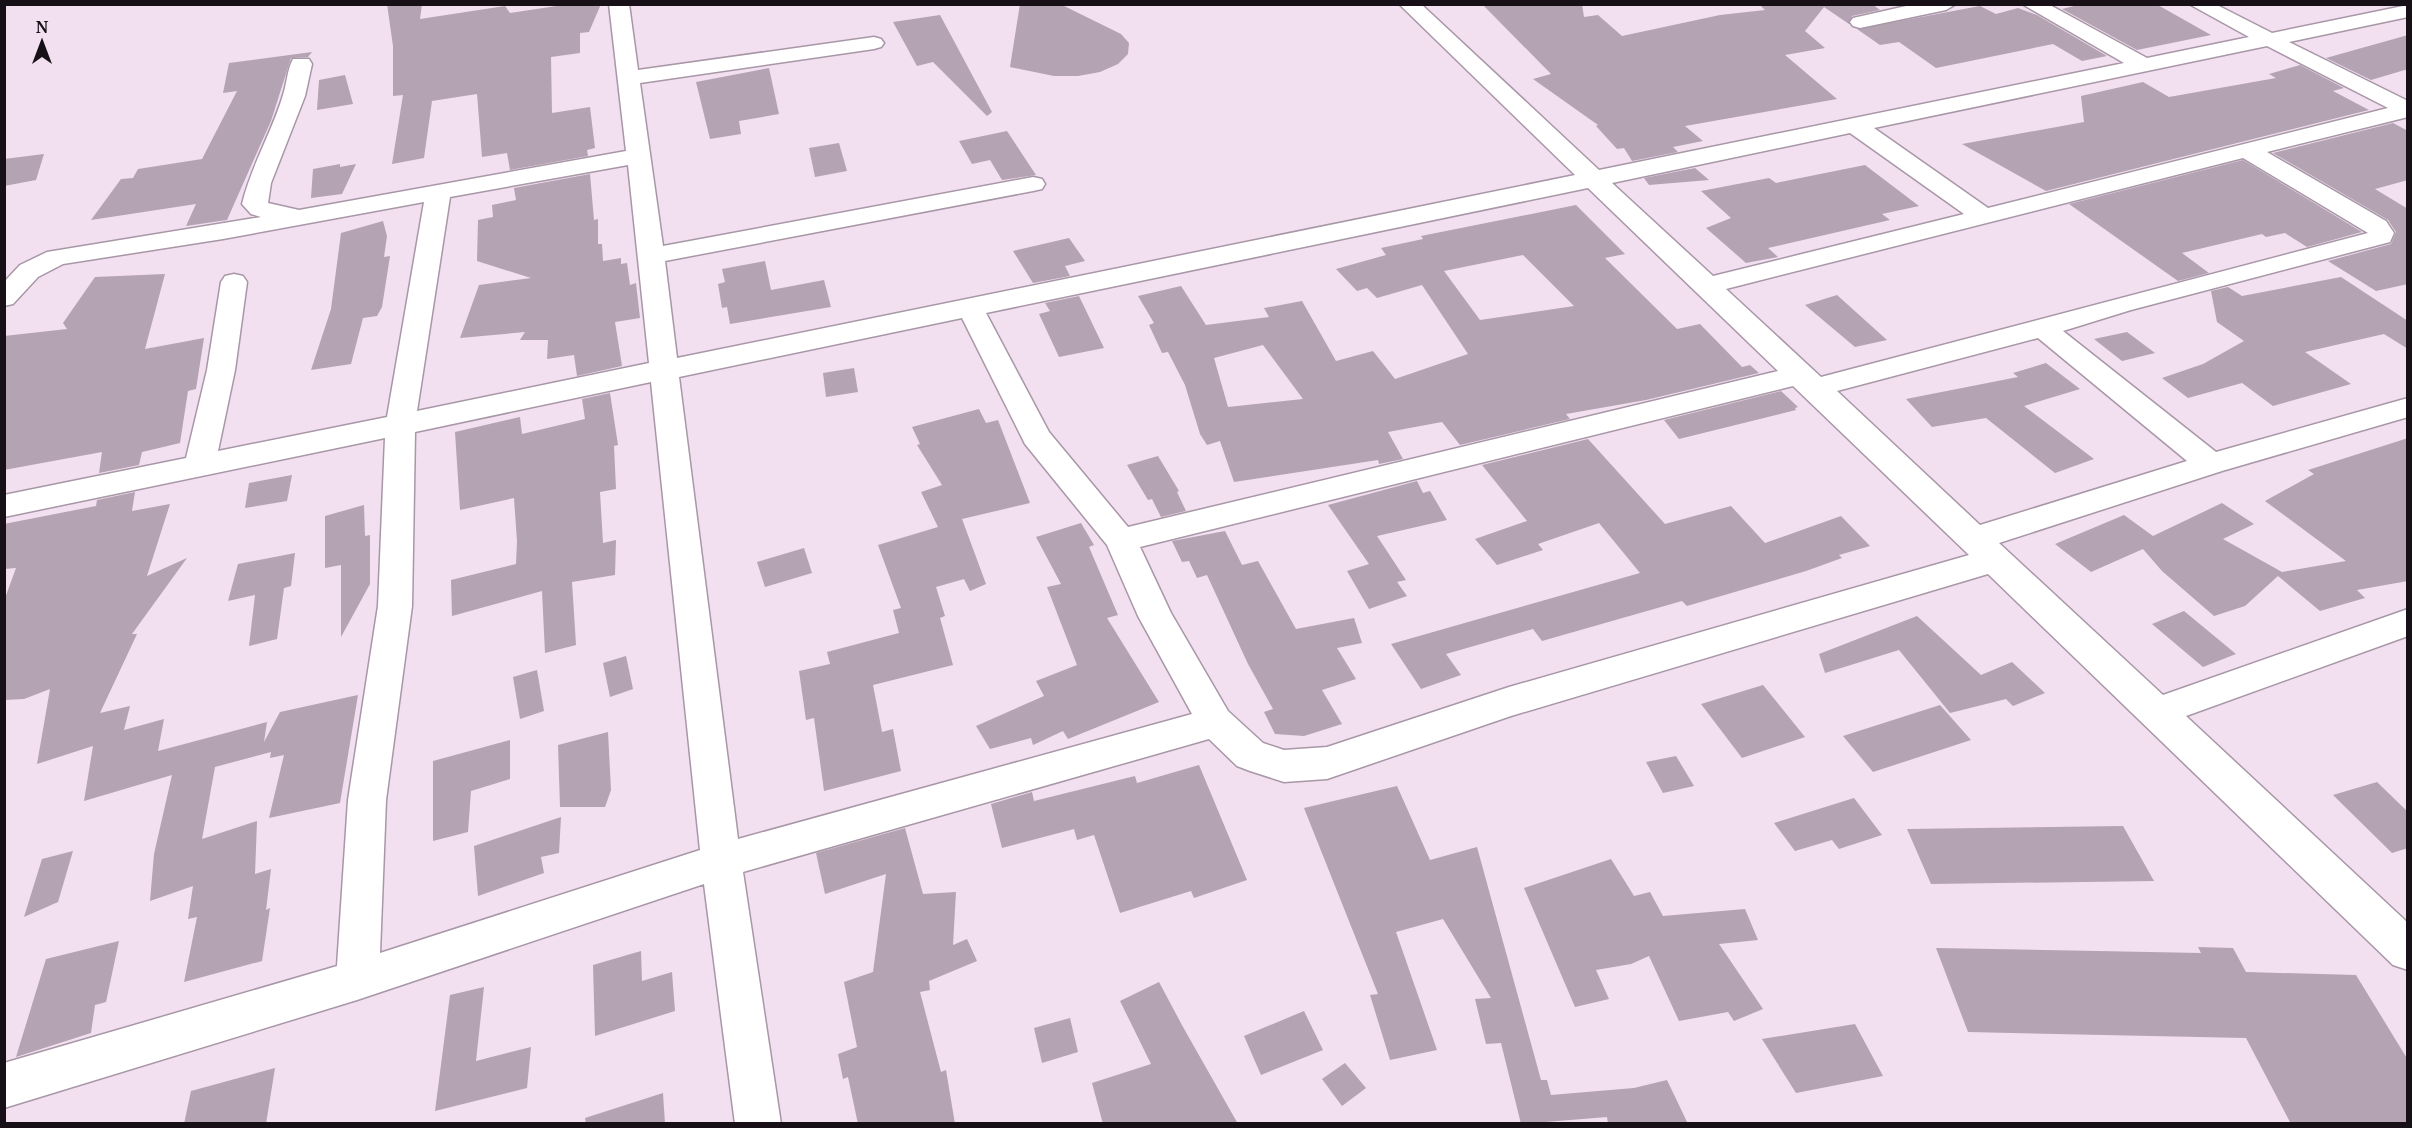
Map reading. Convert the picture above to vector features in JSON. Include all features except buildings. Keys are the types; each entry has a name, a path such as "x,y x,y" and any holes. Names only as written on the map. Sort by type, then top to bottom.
{"street":[{"path":"619,4 651,256 721,861 758,1124"},
{"path":"1409,4 2156,712 2402,938"},
{"path":"1860,22 1946,4"},
{"path":"2032,4 2144,65"},
{"path":"2199,4 2408,110"},
{"path":"4,506 2408,11"},
{"path":"628,78 874,43"},
{"path":"297,216 268,212 254,204 259,183 294,96 301,64"},
{"path":"1706,286 2408,110"},
{"path":"1854,125 1984,216"},
{"path":"1121,540 2043,328 2121,303 2381,237 2376,226 2246,150"},
{"path":"4,298 29,271 56,257 438,193 638,156"},
{"path":"651,256 1033,184"},
{"path":"357,980 367,801 395,606 400,425 438,193"},
{"path":"199,466 221,370 234,282"},
{"path":"970,307 1036,437 1121,540 1155,616 1215,722 1250,754 1284,766 1327,763 1509,702 1984,550 2211,464 2408,408"},
{"path":"2043,328 2211,464"},
{"path":"2156,712 2408,622"},
{"path":"4,1086 357,980 721,861 1215,722"}]}
